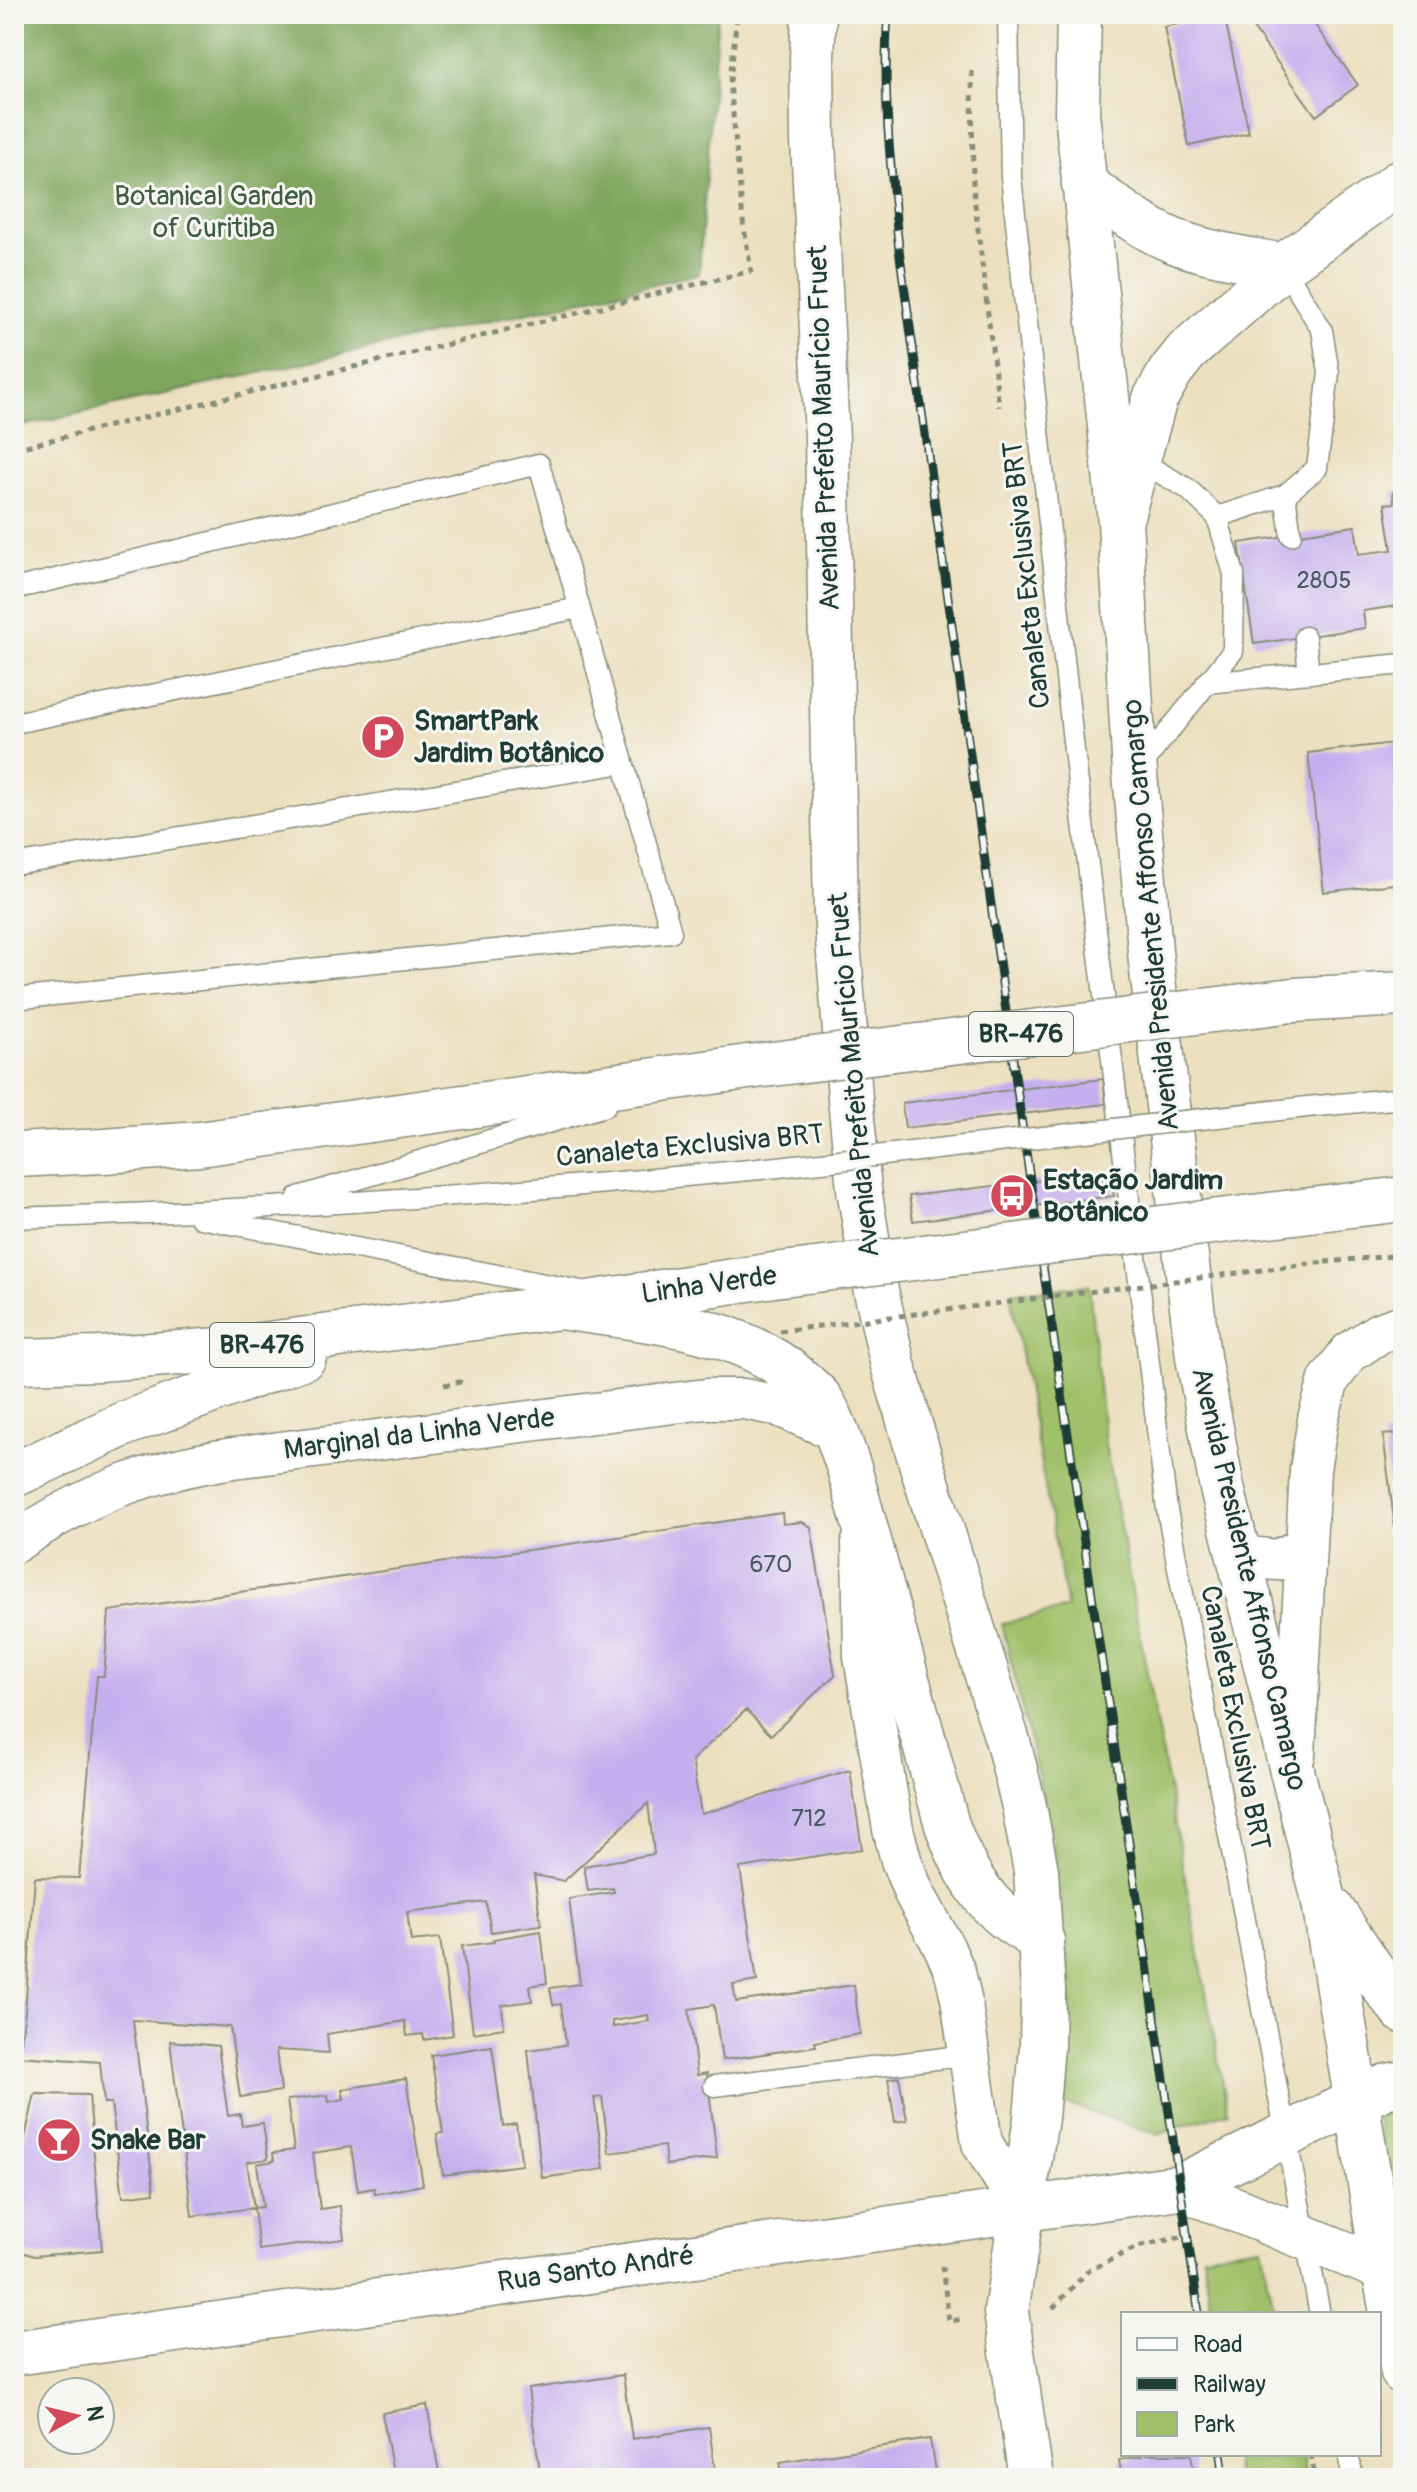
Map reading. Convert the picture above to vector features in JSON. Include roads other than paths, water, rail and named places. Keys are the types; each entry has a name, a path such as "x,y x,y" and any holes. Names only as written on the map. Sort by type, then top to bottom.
{"main road":[{"name":"Avenida Prefeito Maurício Fruet","path":"814,14 813,140 827,438 836,914 859,1189 875,1286 893,1365 1008,1742 1036,1871 1042,1941 1042,2046 1036,2118 1006,2312 1031,2478"},
{"name":"Avenida Presidente Affonso Camargo","path":"1079,14 1077,113 1120,521 1135,774 1151,962 1198,1357 1206,1412 1239,1556 1323,1896 1357,2103 1393,2269 1403,2372"},
{"path":"1120,521 1155,399 1187,351 1283,266 1403,180"},
{"path":"1084,184 1137,222 1174,241 1283,266"},
{"name":"BR-476","path":"14,1155 199,1144 736,1068 1293,1000 1403,994"},
{"name":"Linha Verde","path":"14,1361 99,1359 220,1350 561,1307 774,1275 1403,1199"},
{"path":"561,1307 665,1323 753,1348 790,1370 820,1398 836,1431 947,1825 959,1856 976,1886 1001,1914 1042,1941"},
{"path":"14,1475 126,1423 377,1330"},
{"path":"1323,1896 1403,2011"},
{"name":"Rua Santo André","path":"14,2353 1179,2187 1387,2086 1403,2083"},
{"name":"Rua Santo André","path":"1179,2187 1393,2269"}],"street":[{"path":"1294,1776 1304,1548 1310,1470 1318,1419 1329,1380 1349,1353 1379,1333 1403,1325"},
{"name":"Marginal da Linha Verde","path":"14,1543 49,1519 99,1493 148,1475 233,1458 706,1399 744,1399 779,1406 836,1431"},
{"path":"862,1517 864,1657 897,1845 914,1893 955,1972 982,2143 1022,2209"},
{"path":"1239,1556 1277,1560 1304,1548"}],"lane":[{"name":"Canaleta Exclusiva BRT","path":"1008,14 1013,193 1074,750 1167,1510 1320,2312"},
{"path":"1217,517 1285,495 1317,468 1329,373 1322,330 1283,266"},
{"path":"1135,774 1233,651 1234,574 1217,517 1188,489 1136,459"},
{"path":"14,589 539,464 671,932 14,999"},
{"path":"1285,495 1291,535"},
{"path":"14,723 579,608"},
{"path":"1305,637 1309,673"},
{"path":"1206,683 1403,664"},
{"path":"14,865 623,763"},
{"name":"Canaleta Exclusiva BRT","path":"264,1207 736,1068"},
{"name":"Canaleta Exclusiva BRT","path":"14,1218 264,1207 569,1186 760,1169 1403,1098"},
{"name":"Canaleta Exclusiva BRT","path":"168,1212 620,1298"},
{"path":"714,2086 969,2055"},
{"path":"1348,2456 1353,2478"}],"railway":[{"path":"888,14 887,102 899,249 1024,1139 1199,2312"},
{"path":"1221,2456 1224,2478"}],"place":[{"name":"SmartPark Jardim Botânico","path":"383,737"},
{"name":"Estação Jardim Botânico","path":"1012,1196"},
{"name":"Snake Bar","path":"59,2140"}],"park label":[{"name":"Botanical Garden of Curitiba","path":"214,212"}]}
